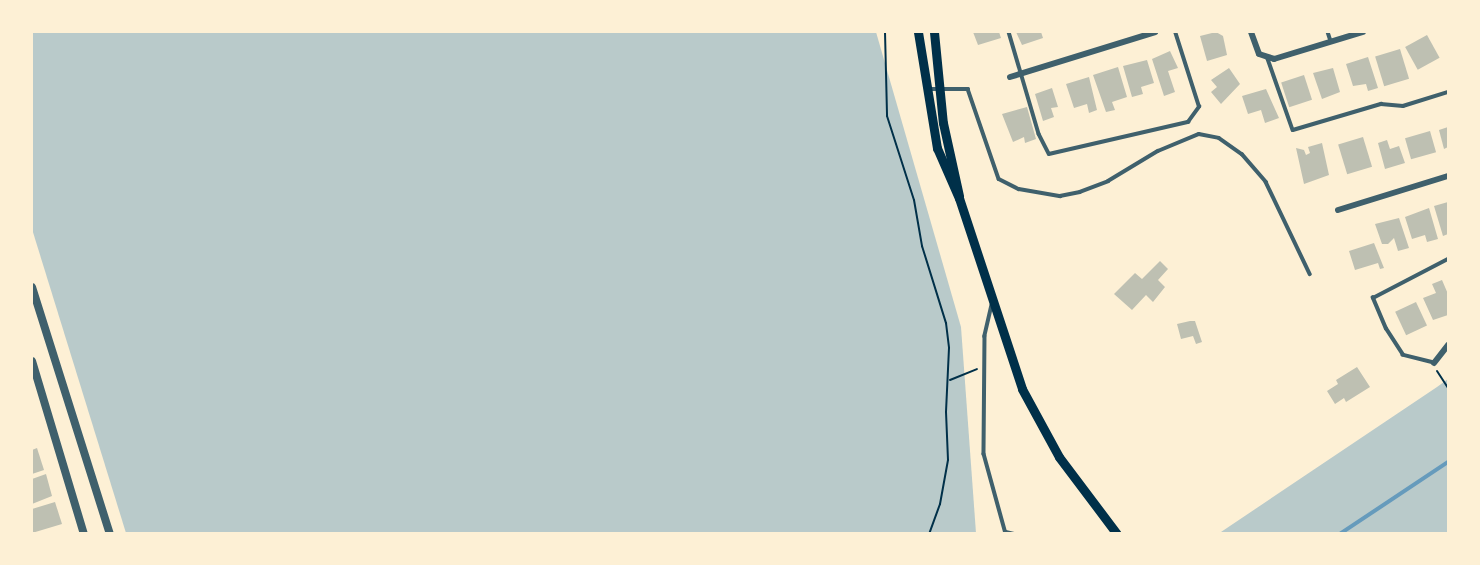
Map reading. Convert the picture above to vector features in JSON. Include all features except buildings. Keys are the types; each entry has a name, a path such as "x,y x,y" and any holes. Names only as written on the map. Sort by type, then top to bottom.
{"main road":[{"path":"918,32 937,148 959,198 1015,370 1040,426 1069,472 1117,534"},
{"path":"934,32 938,89 959,198"}],"street":[{"path":"1010,77 1154,32"},
{"path":"1251,32 1256,49 1266,58 1363,32"},
{"path":"1338,210 1448,176"},
{"path":"32,287 110,534"},
{"path":"1434,363 1448,345"},
{"path":"32,361 84,534"}],"lane":[{"path":"1009,32 1049,154 1188,122 1199,107 1175,32"},
{"path":"1328,32 1331,41"},
{"path":"1266,58 1293,130 1381,104 1403,106 1448,92"},
{"path":"927,89 968,89 999,179 1019,189 1060,196 1080,192 1108,181 1158,150 1199,134 1219,138 1242,154 1266,182 1310,274"},
{"path":"1434,363 1403,355 1386,329 1373,298 1448,259"},
{"path":"993,303 988,314 984,365 984,454 1006,533 1014,534"}],"path":[{"path":"885,32 883,67 887,116 912,193 922,246 946,323 950,360 948,460 940,504 929,534"},
{"path":"1434,363 1448,388"},
{"path":"949,381 984,365"}],"shaded area":[{"path":"32,32 876,32 961,327 976,533 126,533 32,229"},
{"path":"1448,379 1448,533 1218,534 1437,387"}],"waterway":[{"path":"1340,534 1448,462"}]}
